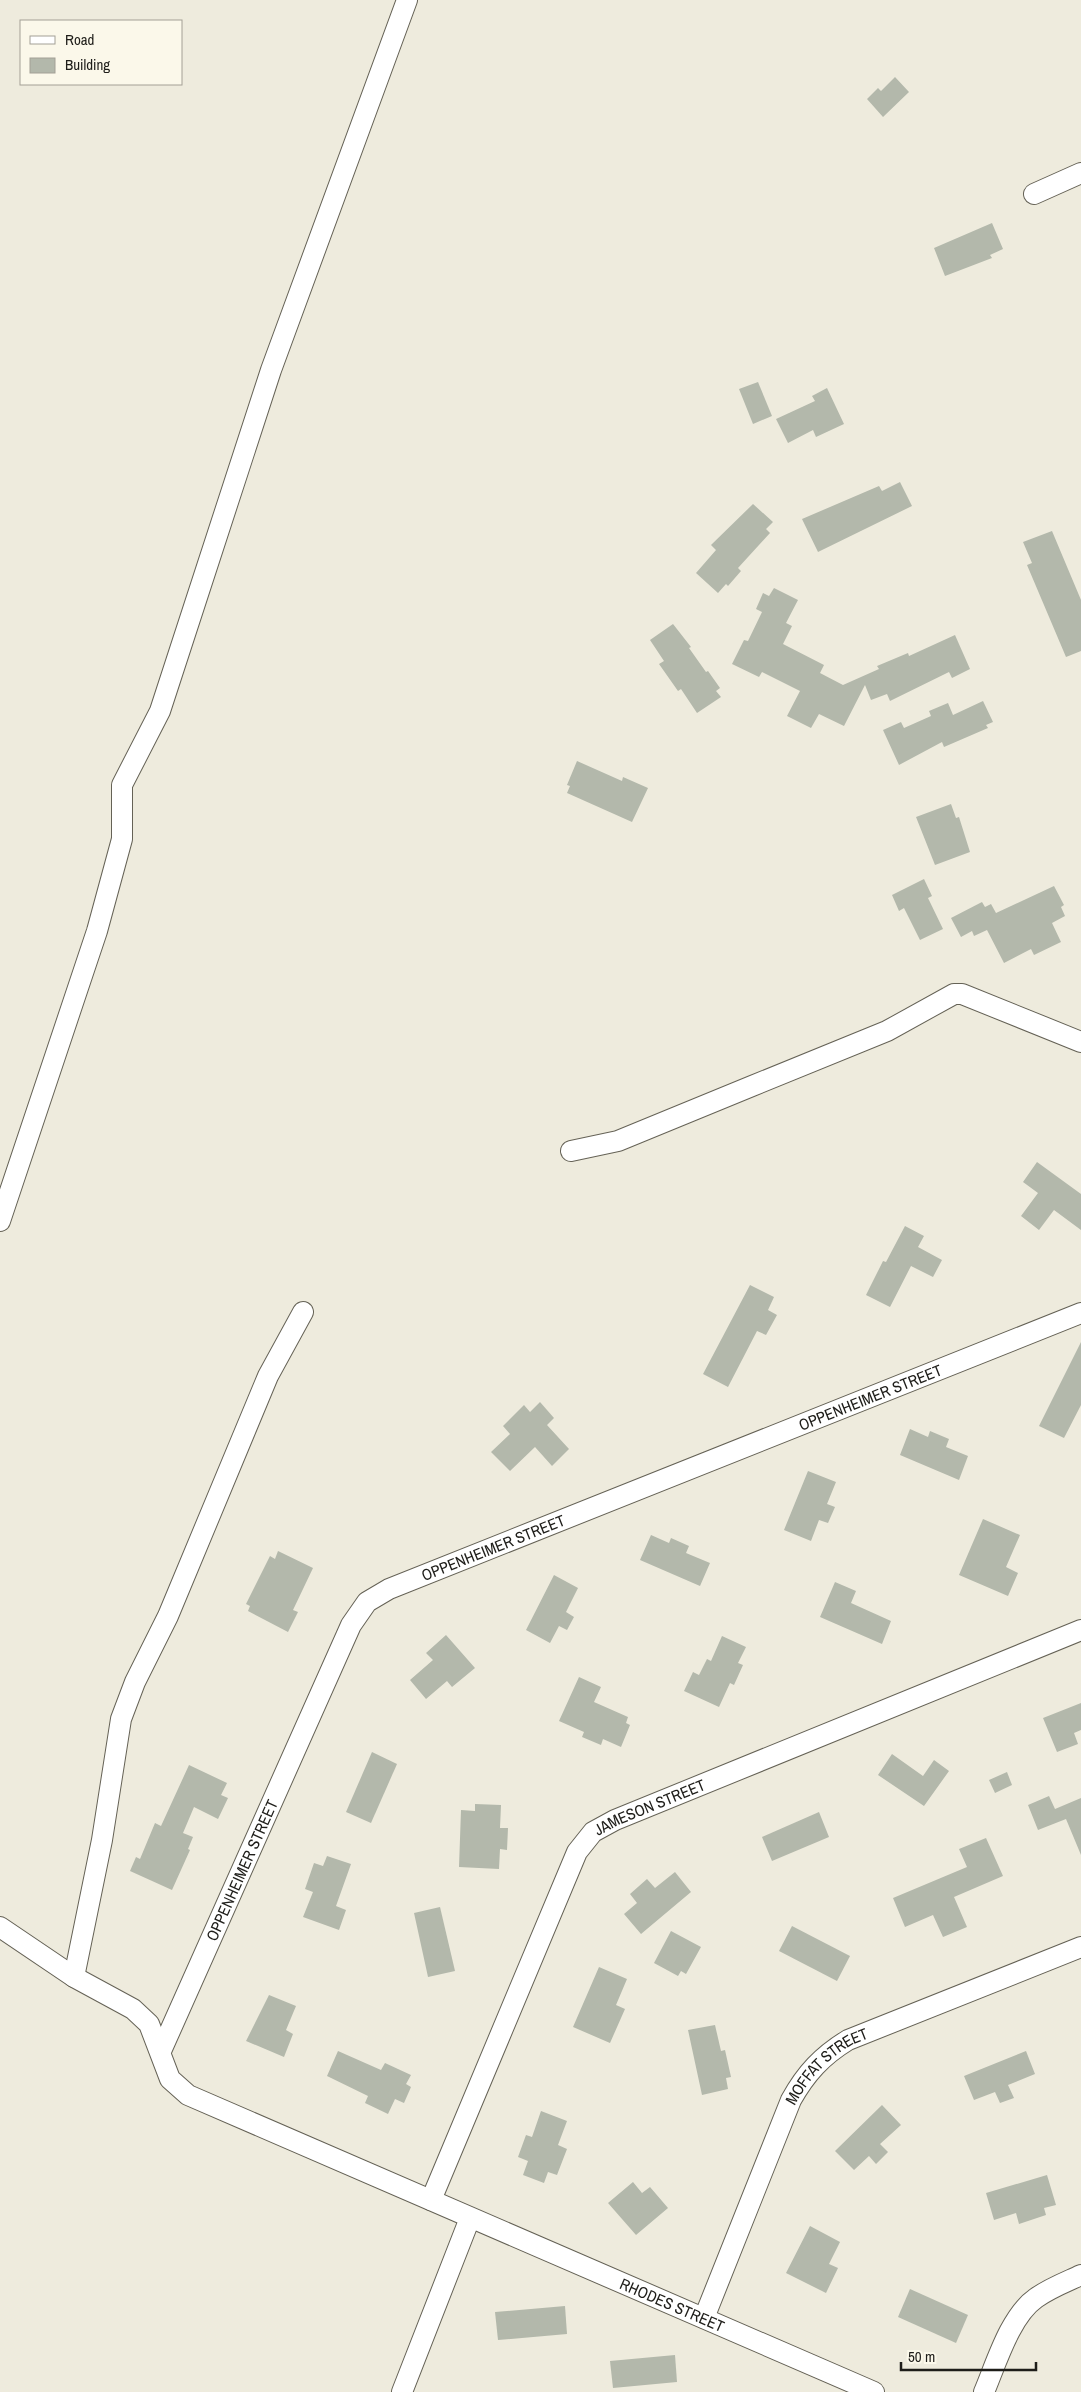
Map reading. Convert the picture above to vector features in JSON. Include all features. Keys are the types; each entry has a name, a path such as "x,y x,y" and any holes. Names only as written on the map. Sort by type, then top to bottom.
{"street":[{"path":"0,1221 98,931 122,839 122,785 160,711 271,370 407,0"},
{"path":"1034,194 1081,173"},
{"path":"571,1151 618,1141 680,1116 887,1031 954,994 962,994 1081,1042"},
{"path":"74,1977 102,1840 121,1719 135,1682 168,1616 268,1376 303,1312"},
{"name":"OPPENHEIMER STREET","path":"161,2051 351,1625 366,1602 389,1590 1081,1313"},
{"name":"JAMESON STREET","path":"431,2200 577,1852 593,1832 624,1816 1081,1630"},
{"name":"RHODES STREET","path":"0,1927 74,1977 133,2009 149,2024 161,2051 170,2079 188,2095 874,2392"},
{"name":"MOFFAT STREET","path":"704,2318 791,2100 803,2078 816,2063 848,2040 1081,1947"},
{"path":"402,2392 470,2218"},
{"path":"984,2392 1008,2336 1022,2312 1043,2294 1081,2275"}],"building":[{"path":"895,77 909,92 883,117 867,99 878,88 881,91"},
{"path":"992,223 1003,249 990,255 992,258 945,276 934,248"},
{"path":"758,382 772,416 753,424 739,389"},
{"path":"827,388 844,424 816,437 813,430 788,443 776,419 815,401 812,396"},
{"path":"900,482 912,506 818,552 802,519 879,486 882,491"},
{"path":"753,504 773,522 766,529 770,533 738,568 741,571 728,586 726,584 718,593 696,573 716,550 711,545"},
{"path":"1052,531 1081,600 1081,651 1066,657 1027,565 1032,563 1023,542"},
{"path":"774,588 798,600 786,623 792,626 783,644 824,665 820,673 843,685 879,669 877,666 908,653 909,656 955,635 970,669 952,678 949,672 890,701 887,694 871,700 865,685 844,726 819,714 811,728 787,716 800,691 762,672 759,677 732,664 744,640 748,641 762,612 756,609 763,593 769,596"},
{"path":"673,624 691,647 689,648 706,672 708,671 720,688 716,691 721,697 697,713 681,689 678,691 659,664 664,661 650,640"},
{"path":"983,701 993,722 986,725 988,728 944,747 942,742 899,765 883,730 901,722 904,728 931,716 929,711 948,703 953,715"},
{"path":"577,761 622,781 623,777 648,788 632,822 567,793 570,786 567,785"},
{"path":"951,804 956,818 959,817 970,852 935,865 916,817"},
{"path":"924,879 932,896 928,898 943,929 920,940 904,908 899,911 892,895"},
{"path":"1054,886 1064,905 1061,907 1065,916 1052,923 1061,942 1034,955 1031,949 1004,963 987,930 974,936 972,931 961,937 951,918 982,902 985,907 991,904 996,913"},
{"path":"1037,1162 1081,1194 1081,1230 1054,1210 1039,1230 1021,1216 1038,1193 1023,1182"},
{"path":"905,1226 924,1236 918,1247 942,1260 933,1277 911,1266 890,1307 866,1295 883,1261 886,1262"},
{"path":"750,1285 774,1297 768,1310 777,1315 766,1335 757,1331 728,1387 703,1374"},
{"path":"1081,1342 1081,1405 1064,1438 1039,1426"},
{"path":"540,1402 554,1418 547,1425 569,1449 552,1466 535,1447 510,1471 491,1452 510,1434 503,1426 524,1405 530,1412"},
{"path":"910,1429 928,1437 930,1431 949,1439 946,1447 968,1456 959,1480 900,1455"},
{"path":"808,1471 836,1482 827,1504 835,1507 828,1523 819,1520 811,1541 784,1530"},
{"path":"983,1519 1020,1535 1006,1567 1018,1573 1008,1596 959,1575"},
{"path":"651,1535 669,1543 671,1538 689,1546 686,1553 710,1563 700,1586 640,1560"},
{"path":"278,1551 313,1568 293,1610 298,1612 288,1632 248,1611 250,1606 246,1604 270,1556 275,1559"},
{"path":"554,1575 578,1588 566,1612 574,1617 567,1630 559,1626 550,1643 526,1630"},
{"path":"835,1582 856,1591 851,1603 891,1621 882,1644 820,1617"},
{"path":"446,1635 475,1668 452,1687 447,1681 426,1699 410,1680 433,1660 426,1653"},
{"path":"722,1636 746,1647 738,1663 743,1665 734,1685 730,1683 719,1707 684,1691 693,1672 699,1675 707,1659 711,1661"},
{"path":"579,1677 601,1687 594,1702 628,1717 626,1723 630,1725 621,1747 603,1739 601,1745 582,1737 584,1732 559,1721"},
{"path":"1081,1703 1081,1730 1074,1733 1078,1744 1057,1752 1043,1718"},
{"path":"372,1752 397,1764 371,1823 346,1812"},
{"path":"892,1754 923,1776 934,1760 949,1771 924,1806 878,1775"},
{"path":"189,1765 227,1783 221,1795 228,1798 218,1819 194,1807 183,1833 193,1837 188,1849 190,1850 172,1890 130,1871 136,1857 140,1859 155,1823 161,1826"},
{"path":"1007,1772 1012,1785 995,1793 989,1780"},
{"path":"1049,1796 1055,1809 1081,1798 1081,1855 1066,1819 1038,1830 1028,1805"},
{"path":"475,1804 501,1805 500,1828 508,1828 507,1850 500,1849 499,1869 459,1867 461,1810 475,1811"},
{"path":"819,1812 829,1837 772,1861 762,1837"},
{"path":"986,1838 1003,1876 954,1897 967,1927 943,1937 933,1915 905,1927 893,1898 967,1867 959,1849"},
{"path":"327,1856 351,1864 336,1906 346,1910 339,1930 303,1917 313,1892 305,1889 314,1863 323,1866"},
{"path":"675,1872 691,1892 641,1934 624,1914 637,1903 630,1894 647,1879 655,1888"},
{"path":"440,1907 455,1971 428,1977 414,1913"},
{"path":"792,1926 850,1956 837,1981 779,1951"},
{"path":"671,1931 701,1947 686,1974 681,1971 678,1976 654,1963"},
{"path":"599,1967 627,1979 616,2005 625,2009 610,2043 573,2027"},
{"path":"269,1995 296,2006 286,2030 293,2034 284,2057 246,2041"},
{"path":"715,2025 721,2051 725,2050 731,2077 726,2078 728,2089 702,2095 688,2030"},
{"path":"338,2051 381,2070 385,2063 411,2075 406,2084 411,2087 404,2103 395,2099 388,2114 365,2103 368,2096 327,2076"},
{"path":"1026,2051 1035,2074 1008,2085 1014,2098 1000,2103 995,2092 974,2100 964,2076"},
{"path":"882,2105 901,2125 880,2144 888,2152 876,2164 869,2156 854,2170 835,2151"},
{"path":"541,2111 567,2121 558,2145 567,2149 557,2175 548,2172 544,2183 523,2175 528,2161 518,2157 526,2135 532,2137"},
{"path":"1047,2175 1056,2205 1044,2208 1046,2215 1019,2224 1016,2213 994,2220 986,2193"},
{"path":"633,2182 642,2193 650,2187 668,2208 636,2235 608,2203"},
{"path":"810,2226 840,2242 829,2264 838,2268 826,2293 786,2273"},
{"path":"910,2289 968,2315 956,2343 898,2317"},
{"path":"565,2306 567,2334 498,2340 495,2312"},
{"path":"675,2355 677,2382 613,2388 610,2361"}]}
